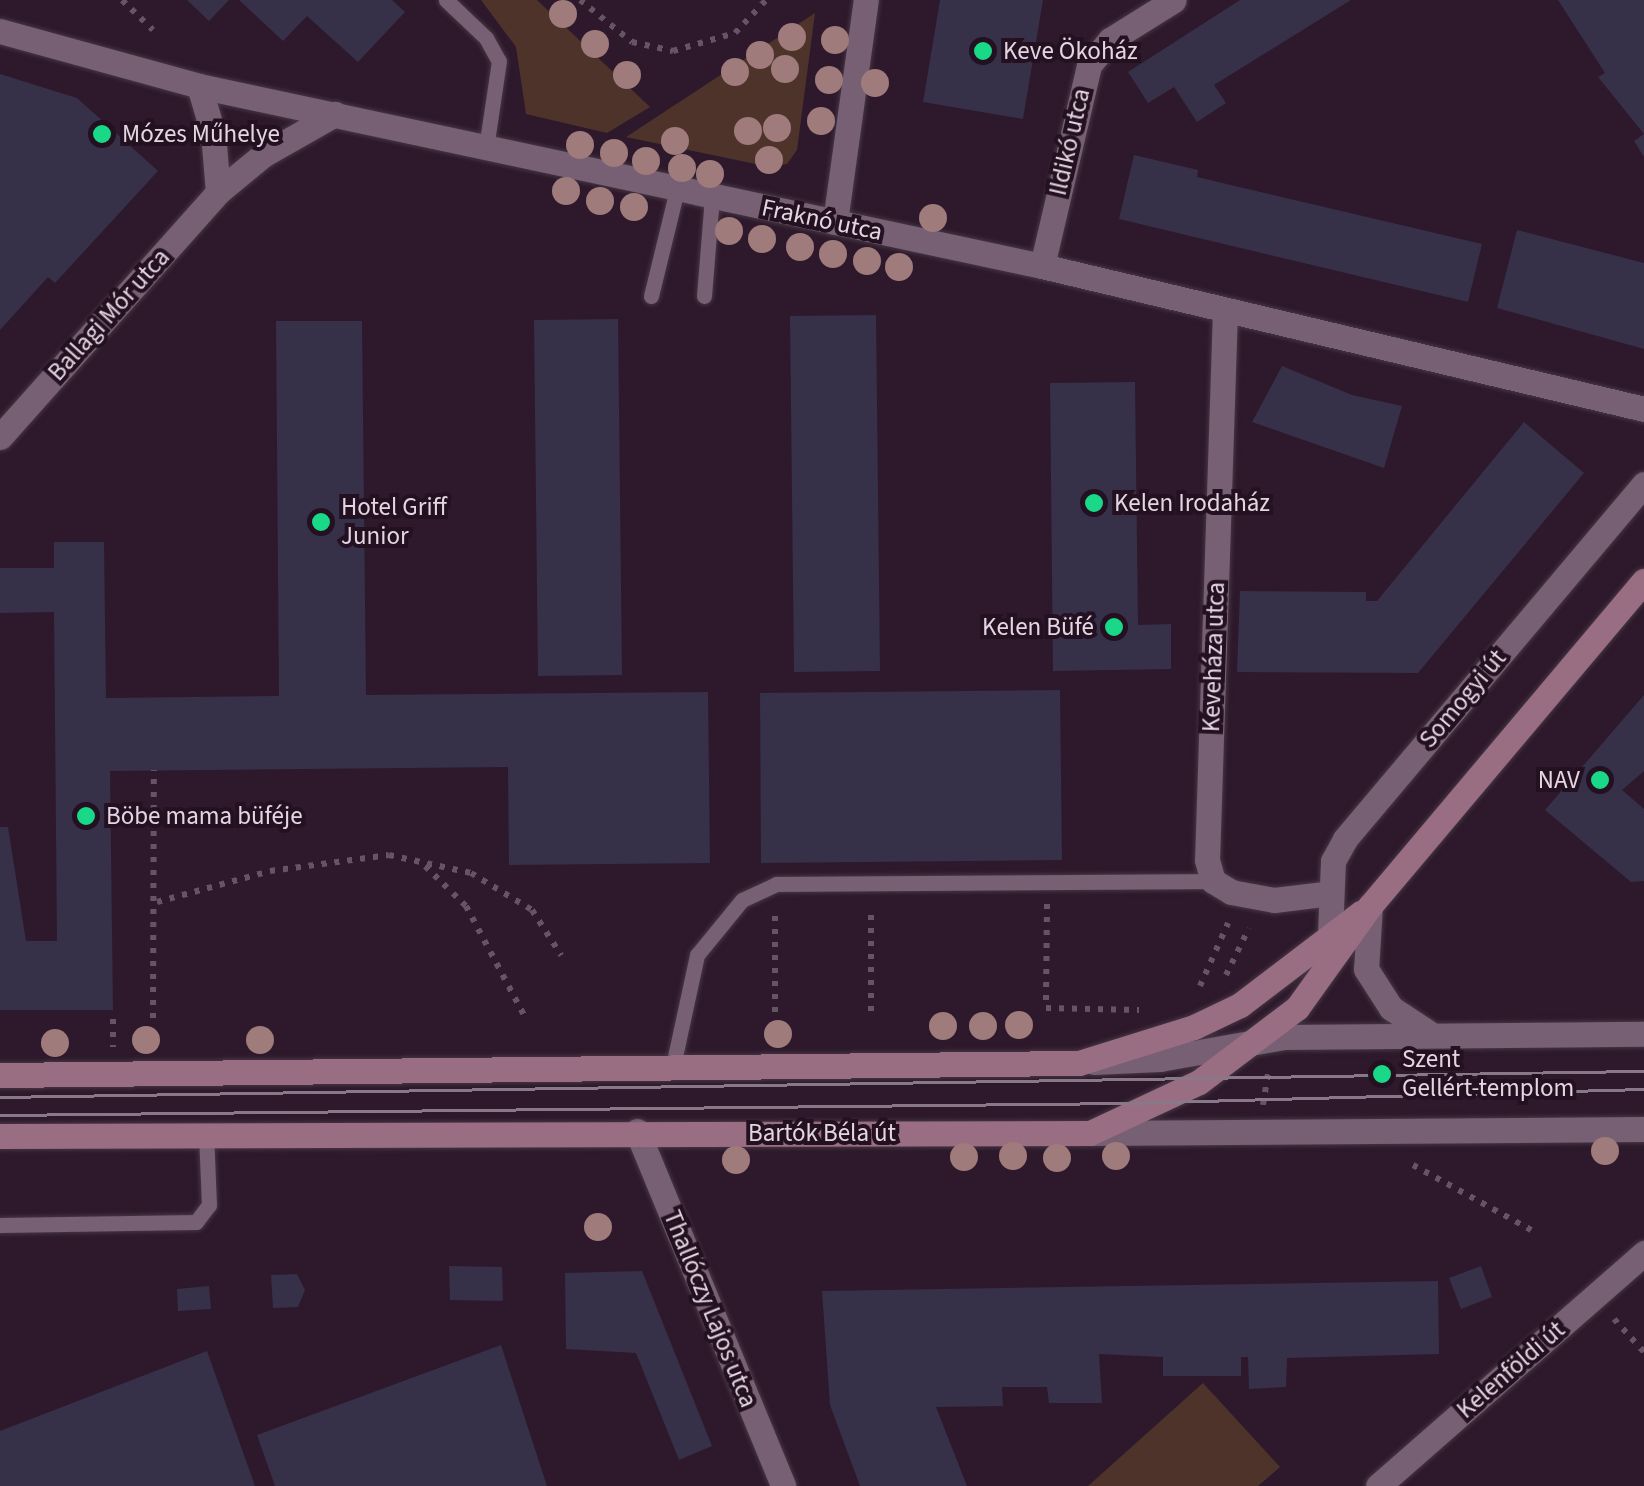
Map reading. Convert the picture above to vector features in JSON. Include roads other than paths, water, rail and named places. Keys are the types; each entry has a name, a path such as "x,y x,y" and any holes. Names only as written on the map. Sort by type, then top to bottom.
{"street":[{"path":"834,222 866,0"},
{"name":"Ildikó utca","path":"1042,266 1089,65 1110,40 1174,0"},
{"name":"Fraknó utca","path":"0,31 199,86 1042,266 1644,409"},
{"path":"199,86 212,132 218,192"},
{"name":"Ballagi Mór utca","path":"0,437 218,192 263,155 335,114"},
{"name":"Keveháza utca","path":"1213,881 1207,860 1225,310"},
{"name":"Somogyi út","path":"1330,933 1333,861 1345,839 1644,484"},
{"path":"1090,1133 1199,1082 1263,1039 1297,1008 1370,906 1644,581"},
{"path":"1213,881 1231,892 1274,900 1331,894"},
{"path":"1079,1063 1194,1027 1240,1004 1370,906"},
{"path":"1370,906 1364,947 1371,980 1391,1008 1434,1036"},
{"path":"0,1075 1079,1063 1160,1059 1263,1039 1644,1034"},
{"name":"Bartók Béla út","path":"0,1136 637,1131 1642,1132"},
{"name":"Thallóczy Lajos utca","path":"637,1131 783,1486"},
{"name":"Kelenföldi út","path":"1378,1486 1644,1253"}],"lane":[{"path":"446,0 486,38 499,61 486,148"},
{"path":"652,296 677,189"},
{"path":"704,296 712,196"},
{"path":"674,1066 697,954 742,900 776,884 1213,881"},
{"path":"0,1224 196,1222 210,1198 206,1133"}],"tram line":[{"path":"0,1097 1644,1071"},
{"path":"0,1115 1126,1103 1644,1089"}],"place":[{"name":"Keve Ökoház","path":"983,51"},
{"name":"Mózes Műhelye","path":"102,134"},
{"name":"Kelen Irodaház","path":"1094,503"},
{"name":"Hotel Griff Junior","path":"321,522"},
{"name":"Kelen Büfé","path":"1114,627"},
{"name":"NAV","path":"1600,780"},
{"name":"Böbe mama büféje","path":"86,816"},
{"name":"Szent Gellért-templom","path":"1382,1074"}]}
